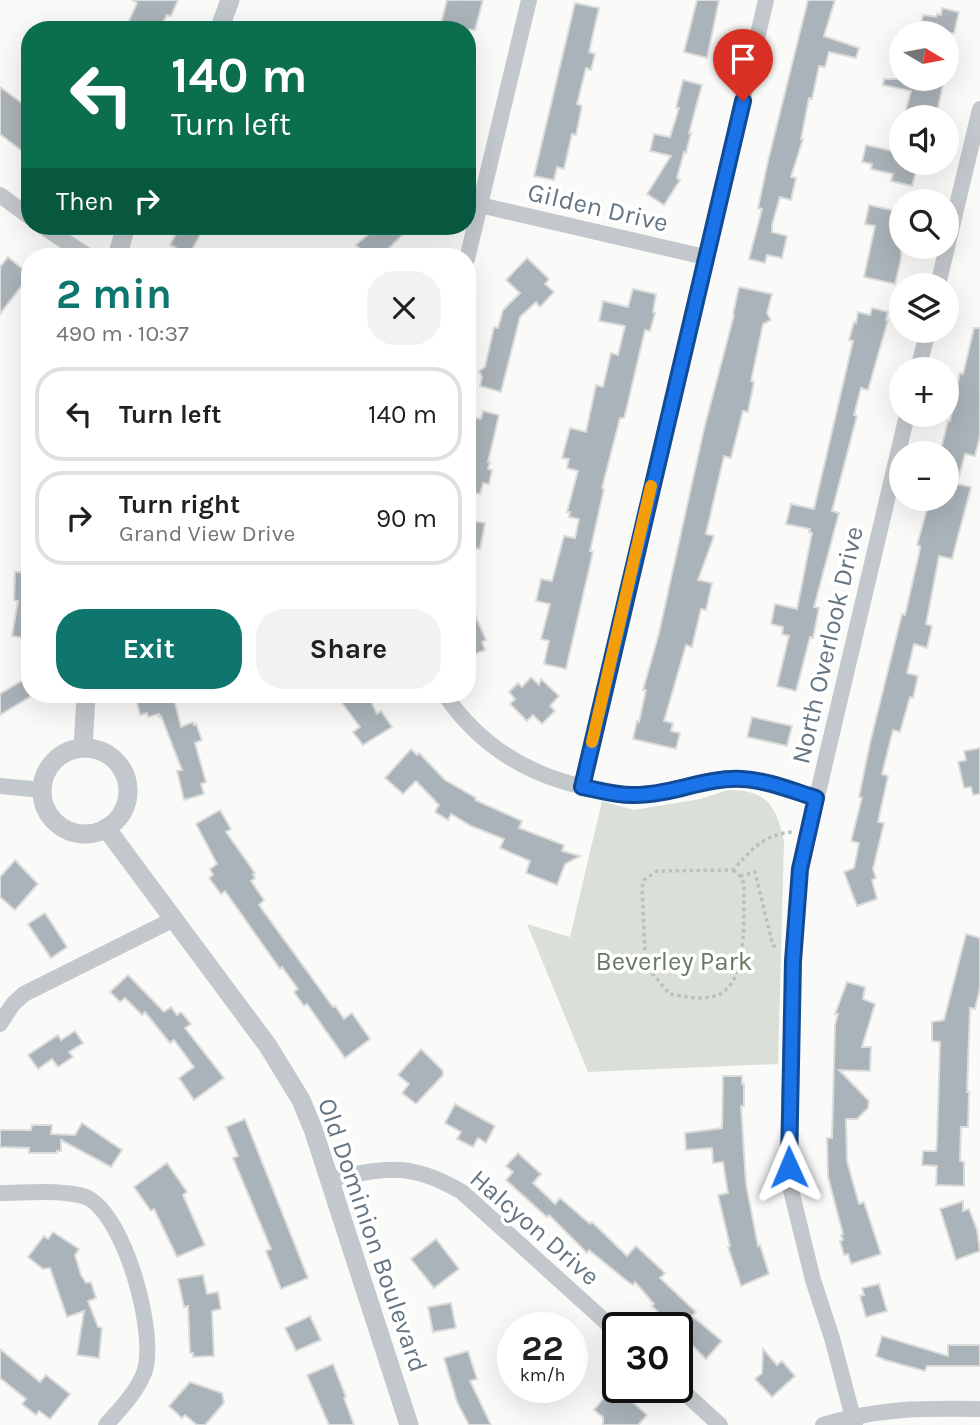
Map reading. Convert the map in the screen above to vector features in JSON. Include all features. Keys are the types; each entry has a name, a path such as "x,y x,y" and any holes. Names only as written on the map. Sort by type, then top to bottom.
{"street":[{"path":"222,21 230,0"},
{"path":"476,224 528,0"},
{"path":"582,787 766,0"},
{"path":"941,273 980,109"},
{"path":"0,195 21,210"},
{"name":"Gilden Drive","path":"481,205 705,257"},
{"path":"56,235 75,248"},
{"name":"North Overlook Drive","path":"853,1421 790,1186 788,1148 794,947 800,869 808,831 904,427"},
{"path":"83,748 86,703"},
{"path":"451,703 489,744 514,761 568,785 637,796 719,779 745,779 816,798"},
{"path":"83,748 94,748 108,754 119,764 126,777 128,792 118,819 93,834 78,834 53,821 45,810 42,790 47,769 56,758 67,751 83,748"},
{"path":"0,786 42,790"},
{"name":"Old Dominion Boulevard","path":"106,828 268,1046 294,1089 313,1129 410,1425"},
{"path":"0,1024 23,993 174,919"},
{"name":"Halcyon Drive","path":"330,1179 378,1170 403,1169 423,1172 440,1179 462,1192 602,1319"},
{"path":"0,1193 68,1194 86,1198 109,1219 122,1244 138,1291 149,1345 144,1373 132,1395 106,1425"},
{"path":"693,1401 720,1425"},
{"path":"823,1425 853,1421 889,1410 980,1409"}],"path":[{"path":"733,870 751,850 775,834 808,831"},
{"path":"733,870 744,884 739,971 732,984 719,995 702,998 670,994 649,970 645,953 642,888 644,880 657,871 733,870"},
{"path":"740,876 755,872 773,946 794,947"}],"green space":[{"name":"Beverley Park","path":"728,790 752,793 768,802 777,818 784,841 778,1064 588,1072 527,924 570,937 602,801 634,810 700,799"}],"building":[{"path":"132,0 178,0 171,16 167,15 164,21 129,21 137,3"},
{"path":"447,0 483,0 476,26 476,21 442,21"},
{"path":"697,0 719,0 707,58 684,52"},
{"path":"808,0 835,0 824,36 859,48 856,58 829,52 825,67 819,66 812,99 809,98 803,139 791,177 796,178 791,200 780,197 772,225 772,232 787,236 782,258 767,255 765,263 749,259 762,209 758,208 768,161"},
{"path":"575,3 599,8 589,52 595,54 591,70 586,68 577,104 582,106 576,135 572,134 564,169 557,167 554,180 534,176"},
{"path":"942,8 959,12 957,21 922,21 923,15 941,15"},
{"path":"884,79 889,79 889,86 883,85"},
{"path":"683,80 702,85 686,153 684,152 677,178 680,180 664,205 647,194 671,156 650,151 654,134 670,137 679,108 676,108"},
{"path":"0,87 21,102 21,150 0,134"},
{"path":"911,91 941,91 939,105 907,105"},
{"path":"866,145 889,150 889,173 871,169 872,164 862,162"},
{"path":"893,175 915,175 912,186 891,181"},
{"path":"869,205 889,209 889,259 901,259 898,273 889,273 889,283 864,277 875,226 865,224"},
{"path":"175,235 200,235 193,248 176,248 170,245"},
{"path":"368,235 402,235 389,248 359,248 356,245"},
{"path":"8,257 21,268 21,287 0,314 0,267"},
{"path":"527,258 549,279 545,284 554,292 540,307 536,302 520,317 501,392 480,386 482,377 479,371 485,367 494,327 498,328 503,310 520,293 506,280"},
{"path":"739,287 772,294 767,313 771,320 763,324 751,381 754,382 748,412 743,411 731,458 724,456 706,534 714,536 698,580 712,583 706,610 701,609 692,647 686,645 664,721 673,723 671,731 680,733 676,749 633,739"},
{"path":"633,289 656,294 655,313 650,331 645,330 625,415 620,418 602,488 604,489 590,551 593,552 566,669 544,664 549,641 541,639 550,604 536,601 541,579 552,581 564,536 575,538 579,519 569,517 570,512 567,512 578,471 567,468 569,459 562,458 570,428 586,432 596,385 603,387 611,353 618,355 625,326 599,321 603,301 628,307"},
{"path":"872,308 888,312 888,320 868,390 861,388 854,415 857,416 832,511 839,513 814,607 819,608 813,638 810,637 796,691 777,686 789,636 782,634 783,627 771,624 775,604 797,609 812,533 809,532 810,529 786,524 791,504 814,509 853,341 849,340 854,322 856,323 858,312 870,315"},
{"path":"974,328 980,328 980,436 975,456 965,454 959,476 959,441 943,441 946,427 959,427 959,378 960,373 963,374"},
{"path":"483,411 499,415 488,462 488,469 492,470 489,484 483,483 480,494 476,493 476,418 481,419"},
{"path":"959,484 971,487 952,559 939,556 926,624 932,626 927,648 914,644 907,673 918,676 913,698 910,697 900,732 893,730 882,774 888,776 878,822 884,823 873,869 876,878 872,880 877,899 857,906 844,872 854,868 859,843 851,841 862,798 859,797 902,614 905,615 919,554 920,546 917,545 927,511 959,511"},
{"path":"476,522 485,523 480,549 476,548"},
{"path":"15,572 21,572 21,638 12,636 18,601 14,600"},
{"path":"476,617 486,640 482,642 485,650 476,654"},
{"path":"531,677 539,685 541,679 559,696 550,706 555,711 542,724 533,715 527,721 510,704 515,699 509,692 518,683 522,687"},
{"path":"21,681 21,702 0,715 0,694"},
{"path":"137,703 175,703 181,727 193,722 196,724 202,740 195,743 206,782 201,784 204,794 184,800 177,771 182,770 161,716 159,717 159,714 148,717 147,713 140,715"},
{"path":"342,703 372,703 377,714 381,711 392,727 363,745 353,732 360,727"},
{"path":"752,717 792,726 787,746 747,737"},
{"path":"980,748 980,794 973,795 971,787 964,788 958,762 966,760 964,751"},
{"path":"411,749 417,755 419,753 445,780 476,798 475,800 522,821 519,828 564,845 562,851 580,856 565,864 557,885 526,873 530,861 500,848 504,839 471,826 451,814 448,820 435,812 439,805 416,781 403,794 385,778"},
{"path":"220,810 231,829 226,832 255,873 255,878 251,881 264,900 259,905 333,1007 335,1006 344,1019 352,1013 370,1039 345,1058 307,1004 304,1006 294,992 298,989 282,967 280,969 225,891 221,894 209,878 213,875 210,869 217,864 196,824"},
{"path":"15,860 38,884 15,910 0,897 0,877"},
{"path":"45,913 67,947 51,958 28,924"},
{"path":"966,934 980,938 980,988 975,1009 970,1008 968,1127 961,1127 960,1161 964,1162 964,1186 936,1185 937,1166 922,1165 923,1151 936,1151 937,1141 940,1042 932,1041 932,1022 944,1020"},
{"path":"128,975 164,1012 171,1007 177,1015 181,1012 191,1024 185,1028 224,1078 194,1100 179,1078 194,1067 174,1040 170,1043 145,1012 142,1015 125,998 120,1002 110,992"},
{"path":"847,982 865,987 863,999 875,1004 862,1047 871,1047 870,1071 839,1070 869,1101 868,1108 857,1119 846,1119 847,1161 859,1204 864,1202 881,1254 851,1264 848,1254 844,1255 840,1241 843,1240 843,1234 828,1177 827,1138 832,1138 835,1025 838,1014 835,1014"},
{"path":"75,1031 83,1043 69,1052 73,1057 58,1067 52,1059 38,1069 28,1055 58,1035 61,1040"},
{"path":"421,1049 443,1071 443,1075 416,1104 402,1093 409,1084 398,1075"},
{"path":"723,1076 742,1076 744,1084 744,1106 741,1106 746,1184 758,1246 760,1245 769,1274 741,1286 728,1247 730,1246 718,1195 728,1193 723,1162 713,1163 712,1148 686,1150 685,1133 722,1128"},
{"path":"455,1104 495,1126 486,1143 478,1138 473,1147 457,1139 461,1132 445,1123"},
{"path":"245,1119 308,1278 281,1289 266,1251 271,1249 233,1158 238,1156 226,1127"},
{"path":"82,1123 122,1150 111,1167 61,1140 61,1151 57,1153 29,1153 29,1148 0,1147 0,1130 31,1130 32,1125 52,1125 51,1134 75,1135"},
{"path":"518,1153 541,1174 533,1183 555,1204 560,1198 590,1224 592,1222 627,1256 636,1246 665,1273 660,1278 696,1312 693,1315 693,1312 658,1312 635,1282 633,1285 627,1281 589,1250 587,1253 549,1215 547,1217 506,1180 513,1172 506,1166"},
{"path":"167,1163 187,1192 183,1195 205,1245 177,1257 154,1209 151,1211 134,1187"},
{"path":"963,1201 963,1211 969,1209 977,1230 980,1251 956,1260 940,1209"},
{"path":"53,1232 79,1249 75,1255 81,1275 86,1283 91,1282 96,1298 88,1301 98,1327 102,1328 99,1358 77,1355 84,1311 67,1317 50,1268 43,1269 28,1257 44,1236 48,1239"},
{"path":"436,1239 459,1269 434,1288 411,1259"},
{"path":"203,1275 207,1294 218,1292 221,1309 212,1311 214,1356 193,1357 193,1353 190,1353 188,1306 184,1307 178,1279"},
{"path":"879,1284 887,1311 866,1317 860,1296 864,1295 862,1288"},
{"path":"451,1303 456,1328 433,1332 428,1307"},
{"path":"310,1316 321,1340 296,1351 285,1328"},
{"path":"693,1317 722,1341 706,1359 693,1346"},
{"path":"882,1336 948,1356 948,1345 980,1345 980,1366 927,1366 925,1371 885,1360 876,1356"},
{"path":"0,1349 40,1382 46,1375 70,1394 50,1419 39,1411 36,1415 22,1404 26,1399 0,1378"},
{"path":"763,1349 777,1365 782,1361 795,1376 772,1397 755,1379 762,1373"},
{"path":"468,1351 477,1379 470,1381 491,1425 469,1425 457,1402 444,1358"},
{"path":"333,1364 354,1425 329,1425 307,1375"},
{"path":"190,1382 222,1393 224,1403 205,1425 197,1425 185,1415 182,1418 169,1406"},
{"path":"602,1400 602,1403 633,1403 647,1415 638,1425 603,1425 603,1417 594,1410"}],"slow traffic":[{"path":"592,742 651,486"}],"route":[{"path":"743,101 582,787 637,796 719,779 745,779 816,798 800,869 793,961 789,1167"}]}
